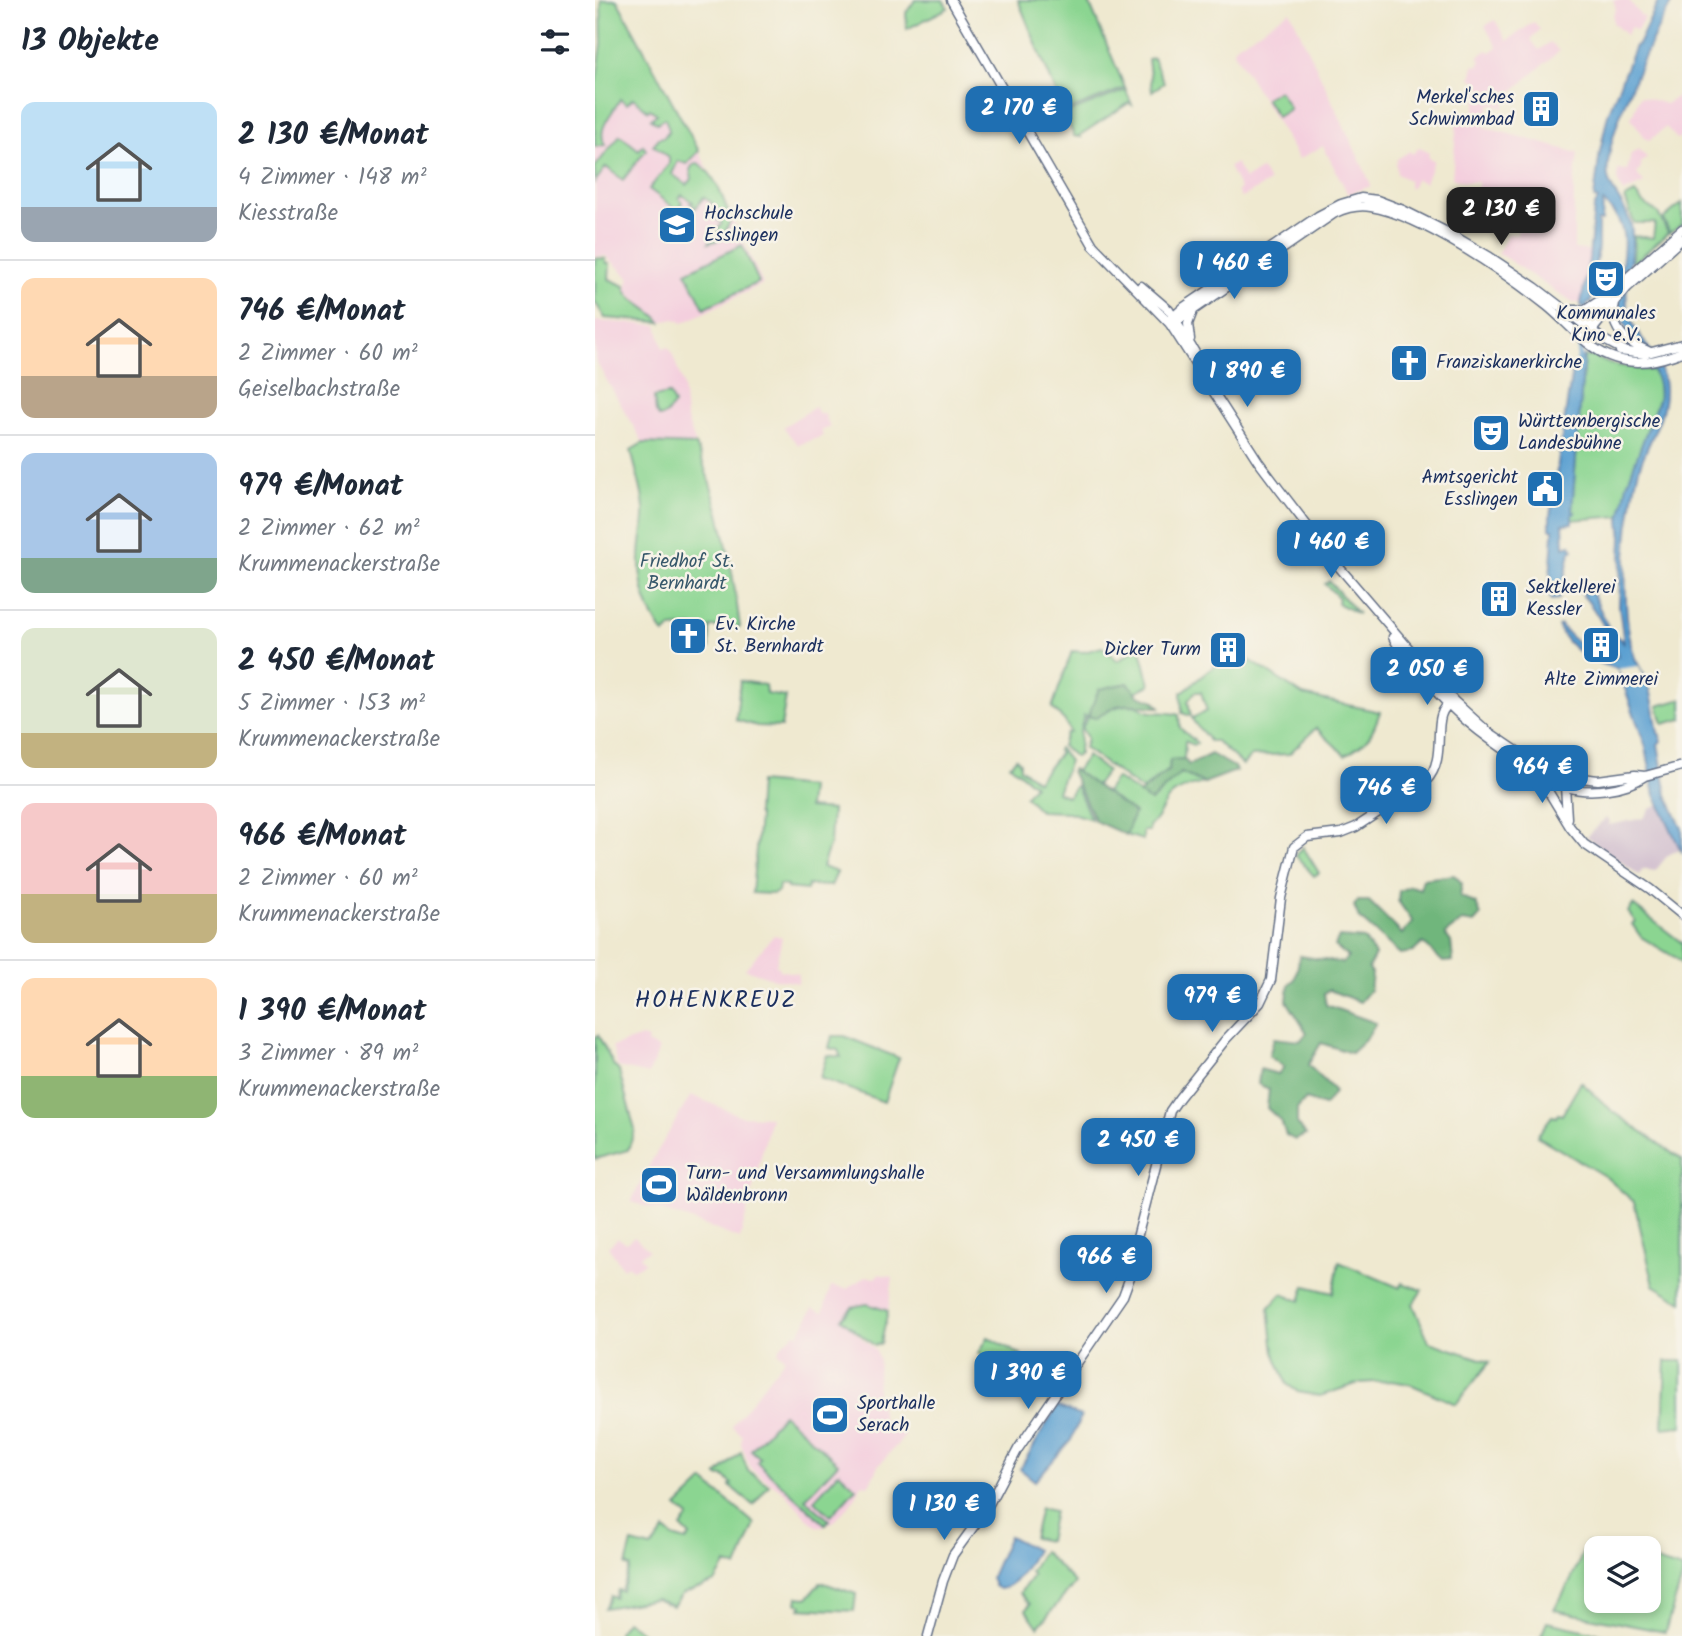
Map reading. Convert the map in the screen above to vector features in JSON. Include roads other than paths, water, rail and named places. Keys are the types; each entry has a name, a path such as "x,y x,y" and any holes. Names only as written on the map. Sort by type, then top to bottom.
{"main road":[{"path":"951,0 1091,242 1173,321 1191,344 1264,468"},
{"path":"1173,321 1276,256 1322,217 1353,200 1377,200 1420,218 1496,261 1562,308 1584,329 1597,350 1630,362 1649,356 1682,352"},
{"path":"1322,217 1345,209 1372,205 1377,200"},
{"path":"1377,200 1379,206 1385,210 1427,229 1479,258 1584,329 1625,351 1649,356"},
{"path":"1367,206 1385,210"},
{"path":"1649,356 1626,341 1617,330 1614,310 1619,291 1628,277 1682,229"},
{"path":"1584,329 1619,291 1682,239"},
{"path":"1124,274 1166,307 1174,310 1189,309"},
{"path":"1584,329 1591,307 1619,291"},
{"path":"1166,307 1264,468 1389,628 1399,648 1418,665 1460,716 1476,731 1533,769 1583,790"},
{"path":"1189,309 1191,344"},
{"path":"1667,354 1682,344"},
{"path":"1615,358 1611,355 1612,352 1625,351"},
{"path":"928,1636 953,1555 988,1508 1019,1449 1123,1296 1172,1108 1260,1003 1272,976 1281,898 1292,850 1305,838 1341,833 1360,825 1428,778 1438,759 1440,723 1451,704"},
{"path":"1451,704 1563,781 1647,775 1682,766"},
{"path":"1440,723 1449,717 1460,716"},
{"path":"1533,769 1570,827 1588,848 1650,889 1682,915"},
{"path":"1566,809 1571,797 1583,790 1636,782 1647,775"},
{"path":"1557,803 1556,792 1563,781"},
{"path":"1563,781 1570,827"}],"water":[{"path":"1659,0 1673,0 1642,62 1621,114 1608,161 1608,178 1631,225 1628,310 1636,330 1660,367 1665,389 1662,410 1642,459 1634,490 1625,585 1631,643 1652,697 1661,741 1658,744 1667,795 1682,829 1682,853 1655,795 1646,748 1618,669 1599,663 1575,649 1558,626 1561,625 1579,643 1595,653 1618,656 1608,634 1583,596 1584,593 1562,586 1557,590 1560,593 1559,599 1551,600 1549,593 1553,535 1550,516 1572,370 1584,356 1572,510 1575,513 1572,515 1572,523 1563,524 1564,547 1570,545 1573,550 1570,552 1564,581 1593,594 1609,629 1624,643 1619,606 1622,538 1620,520 1627,484 1658,401 1659,389 1651,367 1621,313 1619,283 1624,241 1622,228 1603,202 1602,221 1598,221 1598,246 1591,302 1581,307 1581,303 1594,207 1598,200 1594,198 1600,151 1608,114 1635,46 1638,45"},
{"path":"1057,1406 1081,1416 1071,1440 1035,1481 1020,1469"},
{"path":"1009,1536 1036,1550 1016,1580 999,1589 994,1586 991,1577"}],"waterway":[{"path":"1578,365 1586,308"}],"place":[{"name":"Merkel'sches Schwimmbad","path":"1541,109"},
{"name":"Hochschule Esslingen","path":"677,225"},
{"name":"Kommunales Kino e.V.","path":"1606,279"},
{"name":"Franziskanerkirche","path":"1409,363"},
{"name":"Württembergische Landesbühne","path":"1491,433"},
{"name":"Amtsgericht Esslingen","path":"1545,489"},
{"name":"Sektkellerei Kessler","path":"1499,599"},
{"name":"Ev. Kirche St. Bernhardt","path":"688,636"},
{"name":"Alte Zimmerei","path":"1601,645"},
{"name":"Dicker Turm","path":"1228,650"},
{"name":"Turn- und Versammlungshalle Wäldenbronn","path":"659,1185"},
{"name":"Sporthalle Serach","path":"830,1415"}],"district":[{"name":"HOHENKREUZ","path":"716,1001"}],"park label":[{"name":"Friedhof St. Bernhardt","path":"687,573"}]}
